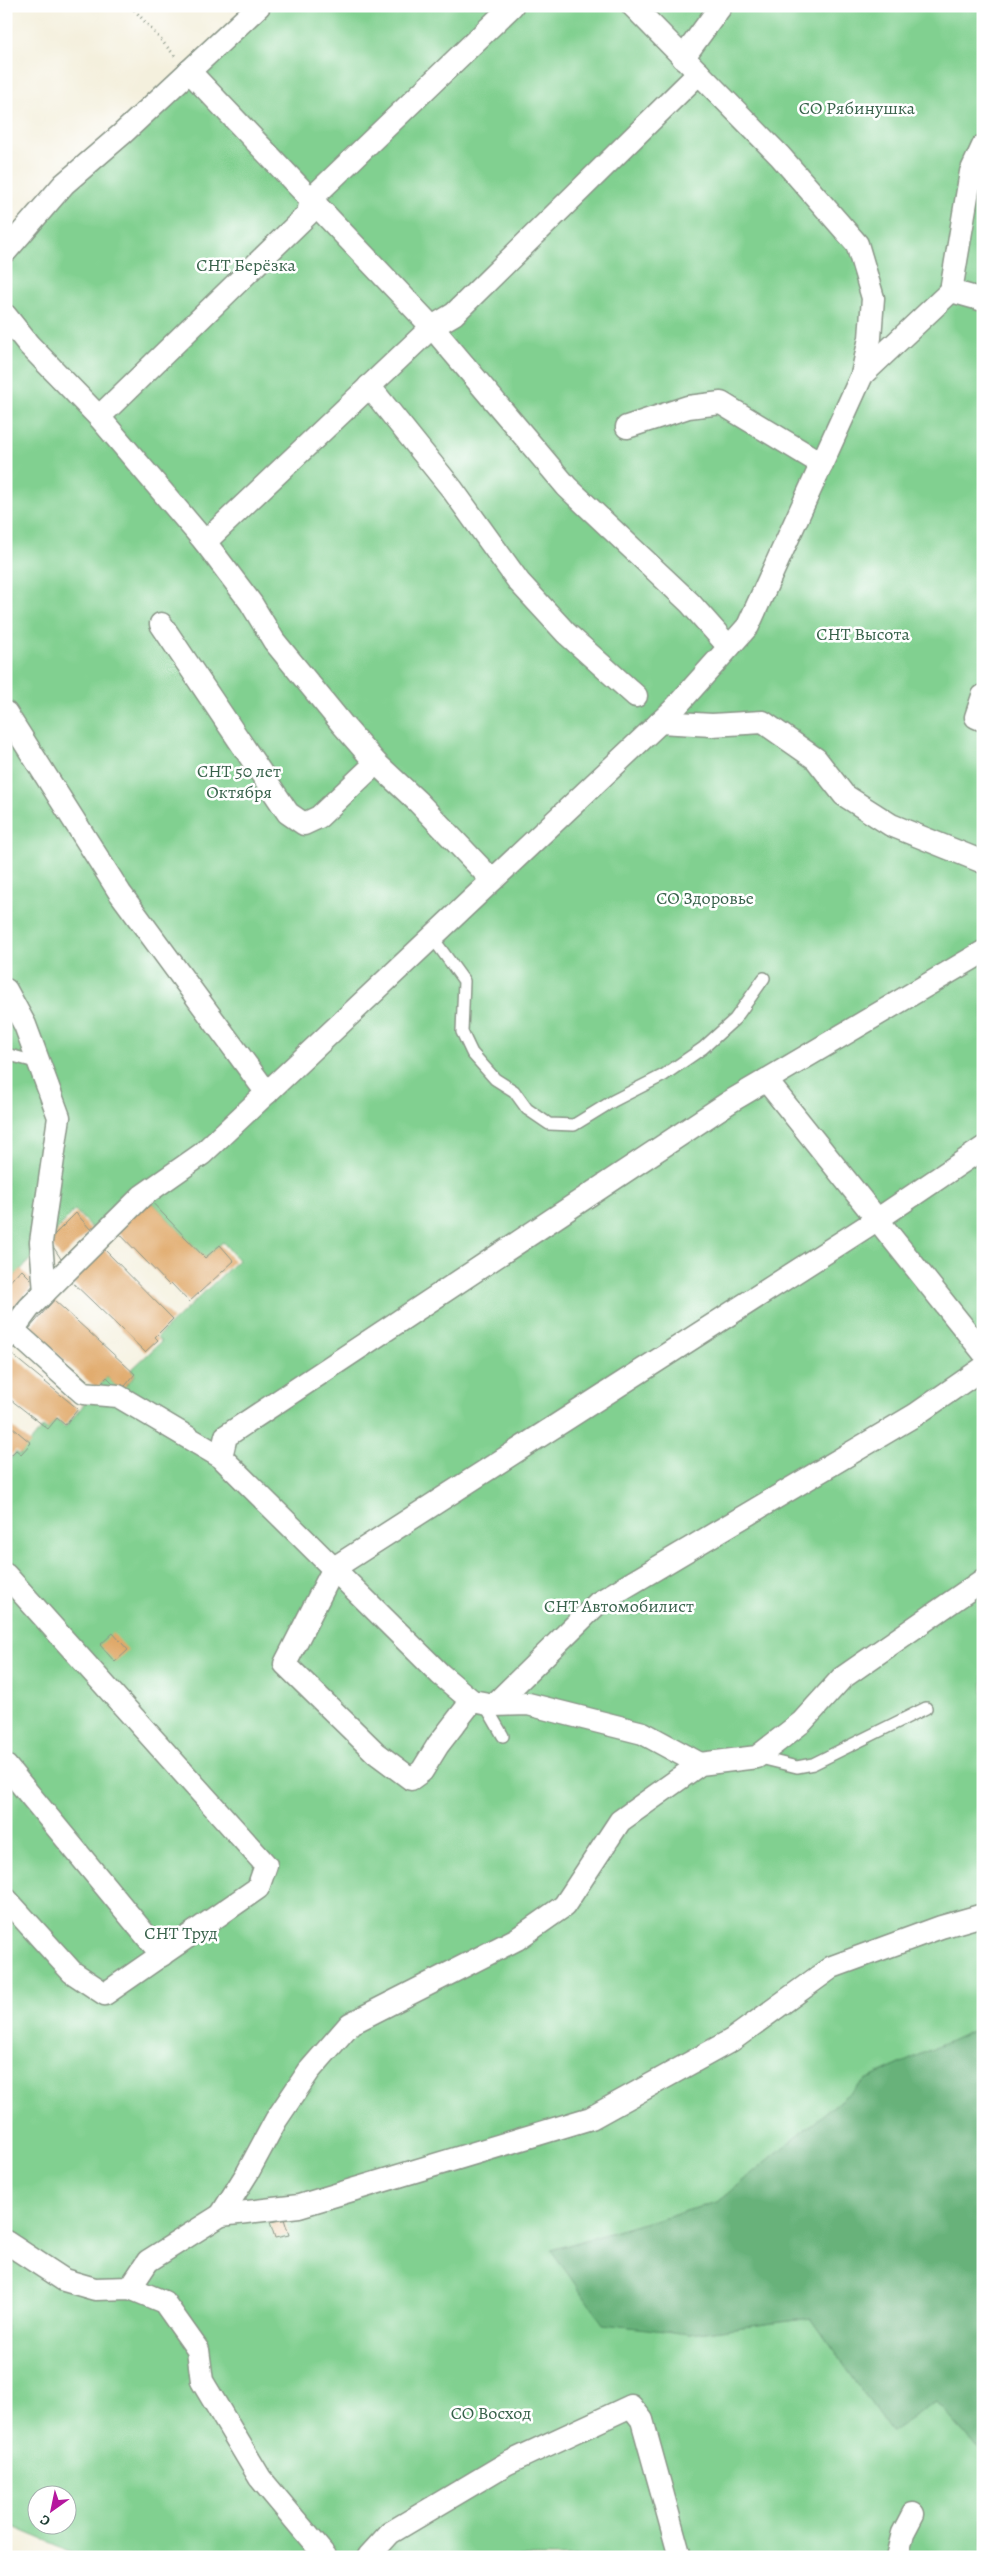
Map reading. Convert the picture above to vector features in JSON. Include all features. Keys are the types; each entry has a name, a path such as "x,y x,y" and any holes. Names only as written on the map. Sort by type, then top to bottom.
{"street":[{"path":"6,251 64,184 189,72 259,6"},
{"path":"99,417 308,214 311,199 512,6"},
{"path":"633,6 780,156 857,244 873,298 870,338 862,375 748,626 660,722 202,1154 142,1196 29,1308 10,1334 83,1393 118,1396 221,1457 440,1674 483,1703 528,1704 643,1733 700,1764"},
{"path":"205,542 432,327 454,314 691,66 721,6"},
{"path":"189,72 432,327 566,487 690,603 729,646"},
{"path":"862,375 951,291 971,172 983,146"},
{"path":"951,291 983,300"},
{"path":"6,316 29,345 99,417 205,542 251,603 274,641 376,763 418,802 492,880"},
{"path":"369,386 452,489 519,582 566,633 636,696"},
{"path":"627,427 688,406 721,403 822,464"},
{"path":"160,624 288,813 304,824 319,817 376,763"},
{"path":"983,696 976,717 983,720"},
{"path":"6,712 120,893 267,1093"},
{"path":"660,722 712,725 763,722 816,759 844,795 891,824 983,862"},
{"path":"221,1457 226,1436 766,1080 983,952"},
{"path":"6,990 25,1025 59,1117 41,1242 45,1292"},
{"path":"766,1080 983,1352"},
{"path":"983,1148 878,1219 334,1568 285,1664 376,1753 411,1779 422,1772 438,1745 483,1703 598,1603 915,1415 983,1368"},
{"path":"6,1575 266,1865 258,1888 105,1994 72,1972 6,1900"},
{"path":"221,2215 248,2172 276,2120 304,2079 350,2024 518,1939 564,1906 620,1821 700,1764 757,1757 802,1722 842,1678 983,1580"},
{"path":"6,1766 162,1955"},
{"path":"130,2288 148,2261 221,2215 299,2206 591,2118 732,2040 832,1966 940,1926 983,1915"},
{"path":"6,2242 64,2280 95,2290 130,2288 164,2302 198,2350 202,2381 260,2478 326,2557"},
{"path":"369,2557 390,2533 506,2464 631,2406 642,2420 680,2557"},
{"path":"897,2557 903,2533 913,2514"},
{"path":"369,2557 386,2554 387,2557"}],"lane":[{"path":"432,937 464,981 462,1032 472,1053 495,1079 514,1091 527,1109 549,1124 574,1125 613,1101 664,1075 703,1048 735,1019 764,978"},
{"path":"6,1054 39,1063"},
{"path":"483,1703 503,1736"},
{"path":"757,1757 797,1767 813,1764 926,1708"}],"path":[{"path":"132,6 189,72"}],"green space":[{"path":"262,6 983,6 983,2026 865,2080 717,2202 551,2250 690,2334 811,2318 891,2431 936,2402 983,2454 983,2557 84,2557 34,2536 78,2536 78,2486 28,2486 28,2533 6,2524 6,1455 11,1458 16,1452 20,1455 43,1427 47,1430 56,1420 65,1427 107,1377 121,1391 135,1375 131,1370 161,1342 157,1337 238,1260 223,1242 205,1258 148,1198 104,1242 75,1210 6,1286 6,250"},
{"path":"983,2026 983,2454 936,2402 891,2432 811,2318 690,2334 603,2324 551,2250 717,2202 865,2080"}],"building":[{"path":"148,1198 205,1258 220,1245 234,1261 189,1302 171,1283 169,1285 116,1230"},
{"path":"76,1213 91,1230 61,1259 49,1240"},
{"path":"101,1246 173,1319 155,1337 158,1340 145,1352 69,1279"},
{"path":"21,1269 35,1283 6,1316 6,1286"},
{"path":"54,1300 135,1374 121,1391 107,1377 96,1388 29,1329"},
{"path":"11,1354 78,1409 65,1425 57,1418 48,1429 6,1396 6,1360"},
{"path":"6,1422 31,1443 21,1454 16,1450 10,1456 6,1453"},
{"path":"113,1633 128,1650 115,1662 100,1645"},
{"path":"284,2219 289,2235 275,2238 270,2222"}],"park label":[{"name":"СО Рябинушка","path":"857,108"},
{"name":"СНТ Берёзка","path":"246,265"},
{"name":"СНТ Высота","path":"863,634"},
{"name":"СНТ 50 лет Октября","path":"239,781"},
{"name":"СО Здоровье","path":"705,898"},
{"name":"СНТ Автомобилист","path":"619,1606"},
{"name":"СНТ Труд","path":"181,1933"},
{"name":"СО Восход","path":"491,2413"}]}
